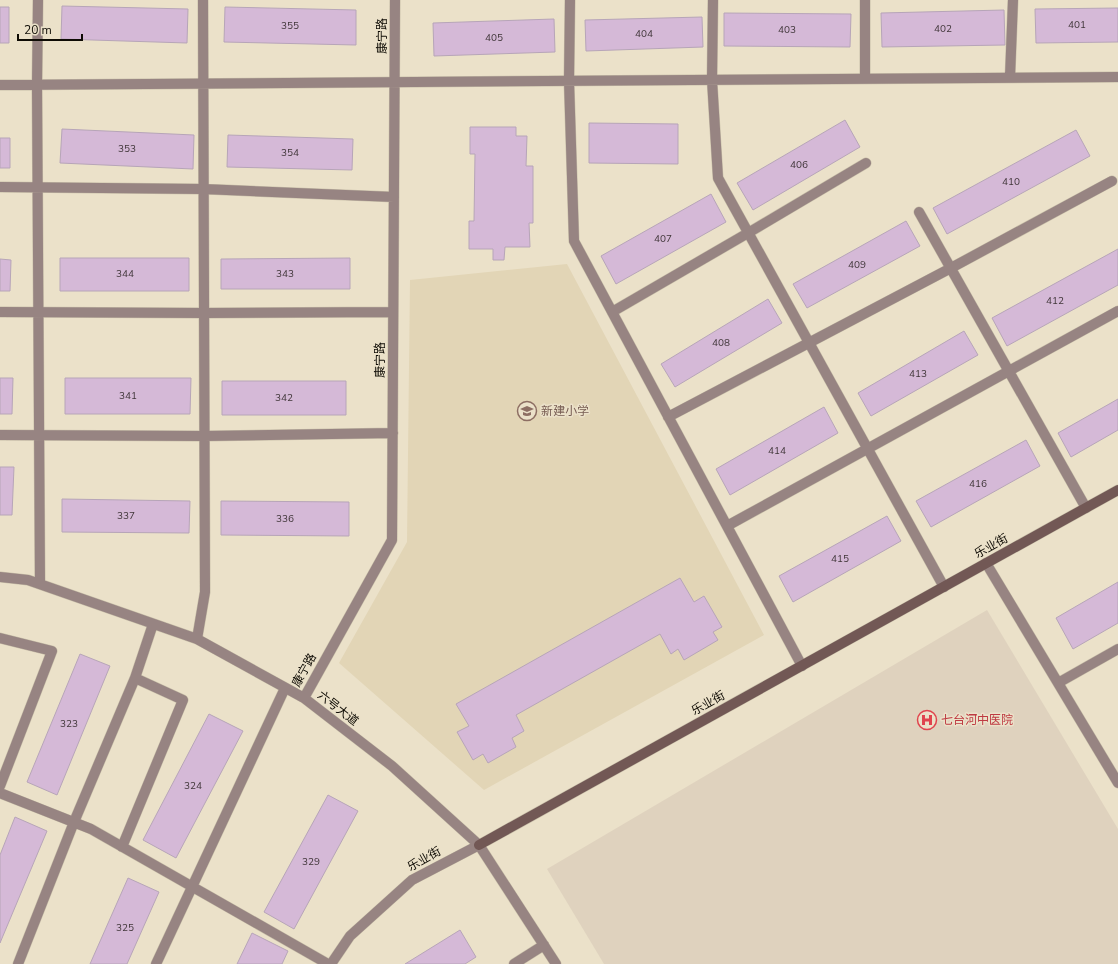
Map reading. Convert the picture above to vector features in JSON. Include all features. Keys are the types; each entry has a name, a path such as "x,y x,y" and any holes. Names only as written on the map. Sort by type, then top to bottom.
{"street":[{"path":"38,0 37,188 40,584"},
{"path":"197,639 205,592 202,0"},
{"name":"康宁路","path":"304,698 392,540 395,0"},
{"path":"570,0 569,81 574,241 802,666"},
{"path":"713,0 712,80 718,178 944,586"},
{"path":"865,0 865,78"},
{"path":"1010,77 1013,0"},
{"path":"0,85 1118,77"},
{"path":"612,312 866,163"},
{"path":"668,417 951,268 1112,181"},
{"path":"0,187 203,189 394,197"},
{"path":"919,212 1086,508"},
{"path":"727,526 1118,311"},
{"path":"0,312 394,312"},
{"path":"0,435 204,436 393,433"},
{"name":"乐业街","path":"332,964 350,936 412,880 802,666 1118,490"},
{"path":"986,563 1118,783"},
{"name":"六号大道","path":"0,577 28,580 197,639 304,698 392,766 479,844 556,964"},
{"path":"18,964 74,822 135,678 153,624"},
{"path":"0,638 52,651 0,786"},
{"path":"1058,683 1118,649"},
{"path":"122,847 182,700 135,678"},
{"path":"156,964 285,688"},
{"path":"0,792 91,829 328,964"},
{"path":"514,964 544,945"}],"shaded area":[{"name":"新建小学","path":"567,264 764,635 484,790 339,663 407,542 410,280"},
{"name":"七台河中医院","path":"987,610 1118,829 1118,964 604,964 547,869"}],"building":[{"path":"62,6 188,9 187,43 61,39"},
{"path":"0,7 9,7 9,43 0,43"},
{"path":"225,7 356,10 356,45 224,42"},
{"path":"1118,8 1118,42 1036,43 1035,9"},
{"path":"1004,10 1005,45 882,47 881,13"},
{"path":"724,13 851,14 850,47 724,46"},
{"path":"702,17 703,47 586,51 585,20"},
{"path":"554,19 555,52 434,56 433,23"},
{"path":"845,120 860,147 753,210 737,183"},
{"path":"589,123 678,124 678,164 589,163"},
{"path":"470,127 516,127 516,136 527,136 526,166 533,166 533,223 529,223 530,247 505,247 504,260 493,260 493,249 469,249 469,221 474,221 475,154 470,154"},
{"path":"62,129 194,135 193,169 60,163"},
{"path":"1076,130 1090,156 947,234 933,208"},
{"path":"228,135 353,139 352,170 227,167"},
{"path":"0,138 10,138 10,168 0,168"},
{"path":"711,194 726,222 616,284 601,256"},
{"path":"906,221 920,246 807,308 793,284"},
{"path":"1118,249 1118,285 1007,346 992,318"},
{"path":"60,258 189,258 189,291 60,291"},
{"path":"350,258 350,289 221,289 221,259"},
{"path":"0,259 11,260 10,291 0,291"},
{"path":"768,299 782,323 675,387 661,364"},
{"path":"964,331 978,355 871,416 858,393"},
{"path":"0,378 13,378 12,414 0,414"},
{"path":"65,378 191,378 190,414 65,414"},
{"path":"222,381 346,381 346,415 222,415"},
{"path":"1118,399 1118,430 1071,457 1058,433"},
{"path":"824,407 838,433 730,495 716,469"},
{"path":"1026,440 1040,466 931,527 916,501"},
{"path":"0,467 14,467 12,515 0,515"},
{"path":"62,499 190,501 189,533 62,532"},
{"path":"221,501 349,502 349,536 221,535"},
{"path":"887,516 901,541 793,602 779,576"},
{"path":"680,578 694,602 704,596 722,627 713,632 718,640 684,660 678,649 671,654 660,634 516,715 524,731 512,738 516,747 488,763 483,754 473,760 457,732 469,726 456,704"},
{"path":"1118,582 1118,623 1073,649 1056,618"},
{"path":"80,654 110,666 57,795 27,782"},
{"path":"209,714 243,731 176,858 143,840"},
{"path":"328,795 358,811 294,929 264,912"},
{"path":"15,817 47,831 0,943 0,855"},
{"path":"128,878 159,892 127,964 90,964"},
{"path":"460,930 476,957 465,964 405,964"},
{"path":"252,933 288,951 282,964 237,964"}],"place":[{"name":"新建小学","path":"527,411"},
{"name":"七台河中医院","path":"927,720"}]}
